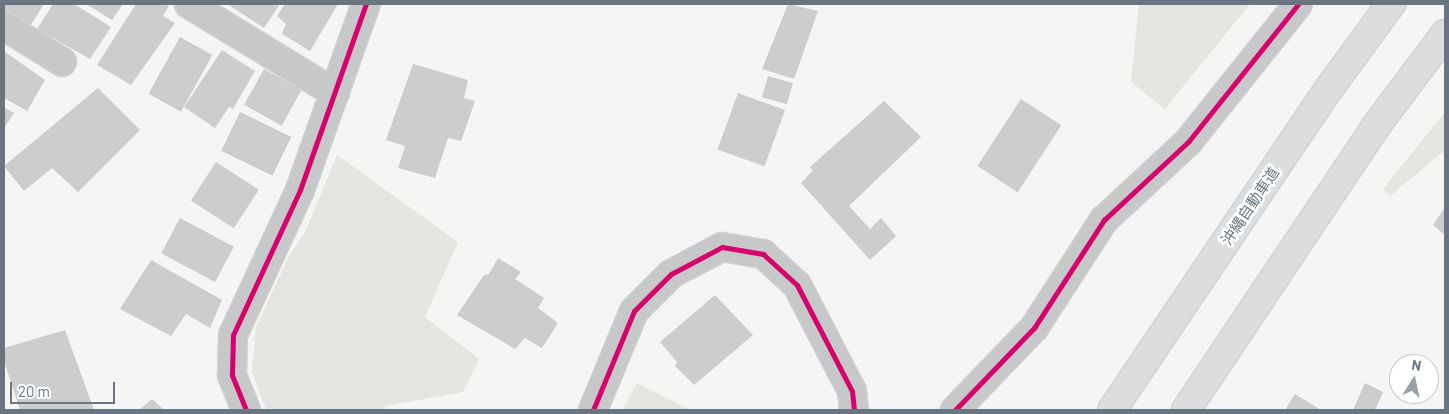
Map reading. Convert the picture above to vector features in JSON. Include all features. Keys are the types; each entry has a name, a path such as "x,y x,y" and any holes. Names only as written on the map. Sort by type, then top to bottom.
{"highway":[{"name":"沖縄自動車道","path":"1112,410 1328,90 1391,4"},
{"path":"1186,410 1376,126 1445,34"}],"street":[{"path":"189,4 335,93"},
{"path":"246,410 232,375 233,335 300,190 366,4"},
{"path":"954,410 1034,328 1104,220 1188,142 1298,4"},
{"path":"4,26 62,62"},
{"path":"593,410 634,311 671,274 722,247 763,254 798,285 852,391 854,410"}],"shaded area":[{"path":"1139,4 1250,4 1165,109 1131,82"},
{"path":"1445,112 1445,150 1390,196 1383,189"},
{"path":"337,155 458,242 425,317 479,359 463,392 385,406 385,410 267,410 265,407 252,372 256,327 288,258 306,230"},
{"path":"637,383 691,410 623,410"}],"building":[{"path":"4,4 44,4 29,28 4,12"},
{"path":"53,4 74,4 111,27 90,59 37,29"},
{"path":"86,4 123,4 112,20"},
{"path":"136,4 165,4 169,6 163,16 175,23 131,85 97,65"},
{"path":"227,4 280,4 264,28"},
{"path":"285,4 338,4 310,51 282,34 286,24 277,16"},
{"path":"788,4 818,11 794,79 762,69"},
{"path":"180,37 212,55 181,112 148,94"},
{"path":"222,50 255,71 233,109 229,107 215,128 184,107"},
{"path":"4,51 45,80 27,111 4,98"},
{"path":"413,64 468,80 464,98 475,101 461,141 448,138 435,178 398,168 405,146 386,140"},
{"path":"264,69 302,90 282,126 244,105"},
{"path":"768,76 793,83 787,104 762,97"},
{"path":"98,88 140,130 78,192 52,168 24,191 4,166"},
{"path":"738,93 785,110 764,166 717,149"},
{"path":"1021,99 1061,125 1018,192 977,166"},
{"path":"884,101 921,137 849,206 870,229 881,218 896,236 870,260 801,183 813,170 810,167"},
{"path":"4,107 14,113 4,128"},
{"path":"240,112 291,137 272,176 221,151"},
{"path":"216,162 259,190 234,228 191,201"},
{"path":"1445,207 1445,235 1433,225"},
{"path":"180,218 234,247 215,282 161,253"},
{"path":"498,258 521,272 515,279 544,298 538,308 558,323 542,348 525,338 515,349 457,315 484,275 489,274"},
{"path":"151,260 222,300 210,328 186,314 171,336 120,309"},
{"path":"715,295 753,335 694,385 675,366 677,362 660,342"},
{"path":"65,330 94,410 20,410 4,361 4,348"},
{"path":"1365,383 1383,392 1375,410 1353,410"},
{"path":"1295,394 1321,410 1285,410"},
{"path":"152,399 164,410 139,410"}],"cycle path":[{"path":"246,410 232,375 233,335 300,190 366,4"},
{"path":"955,410 1034,328 1104,220 1188,142 1298,4"},
{"path":"593,410 634,311 671,274 722,247 763,254 797,285 852,391 854,410"}]}
